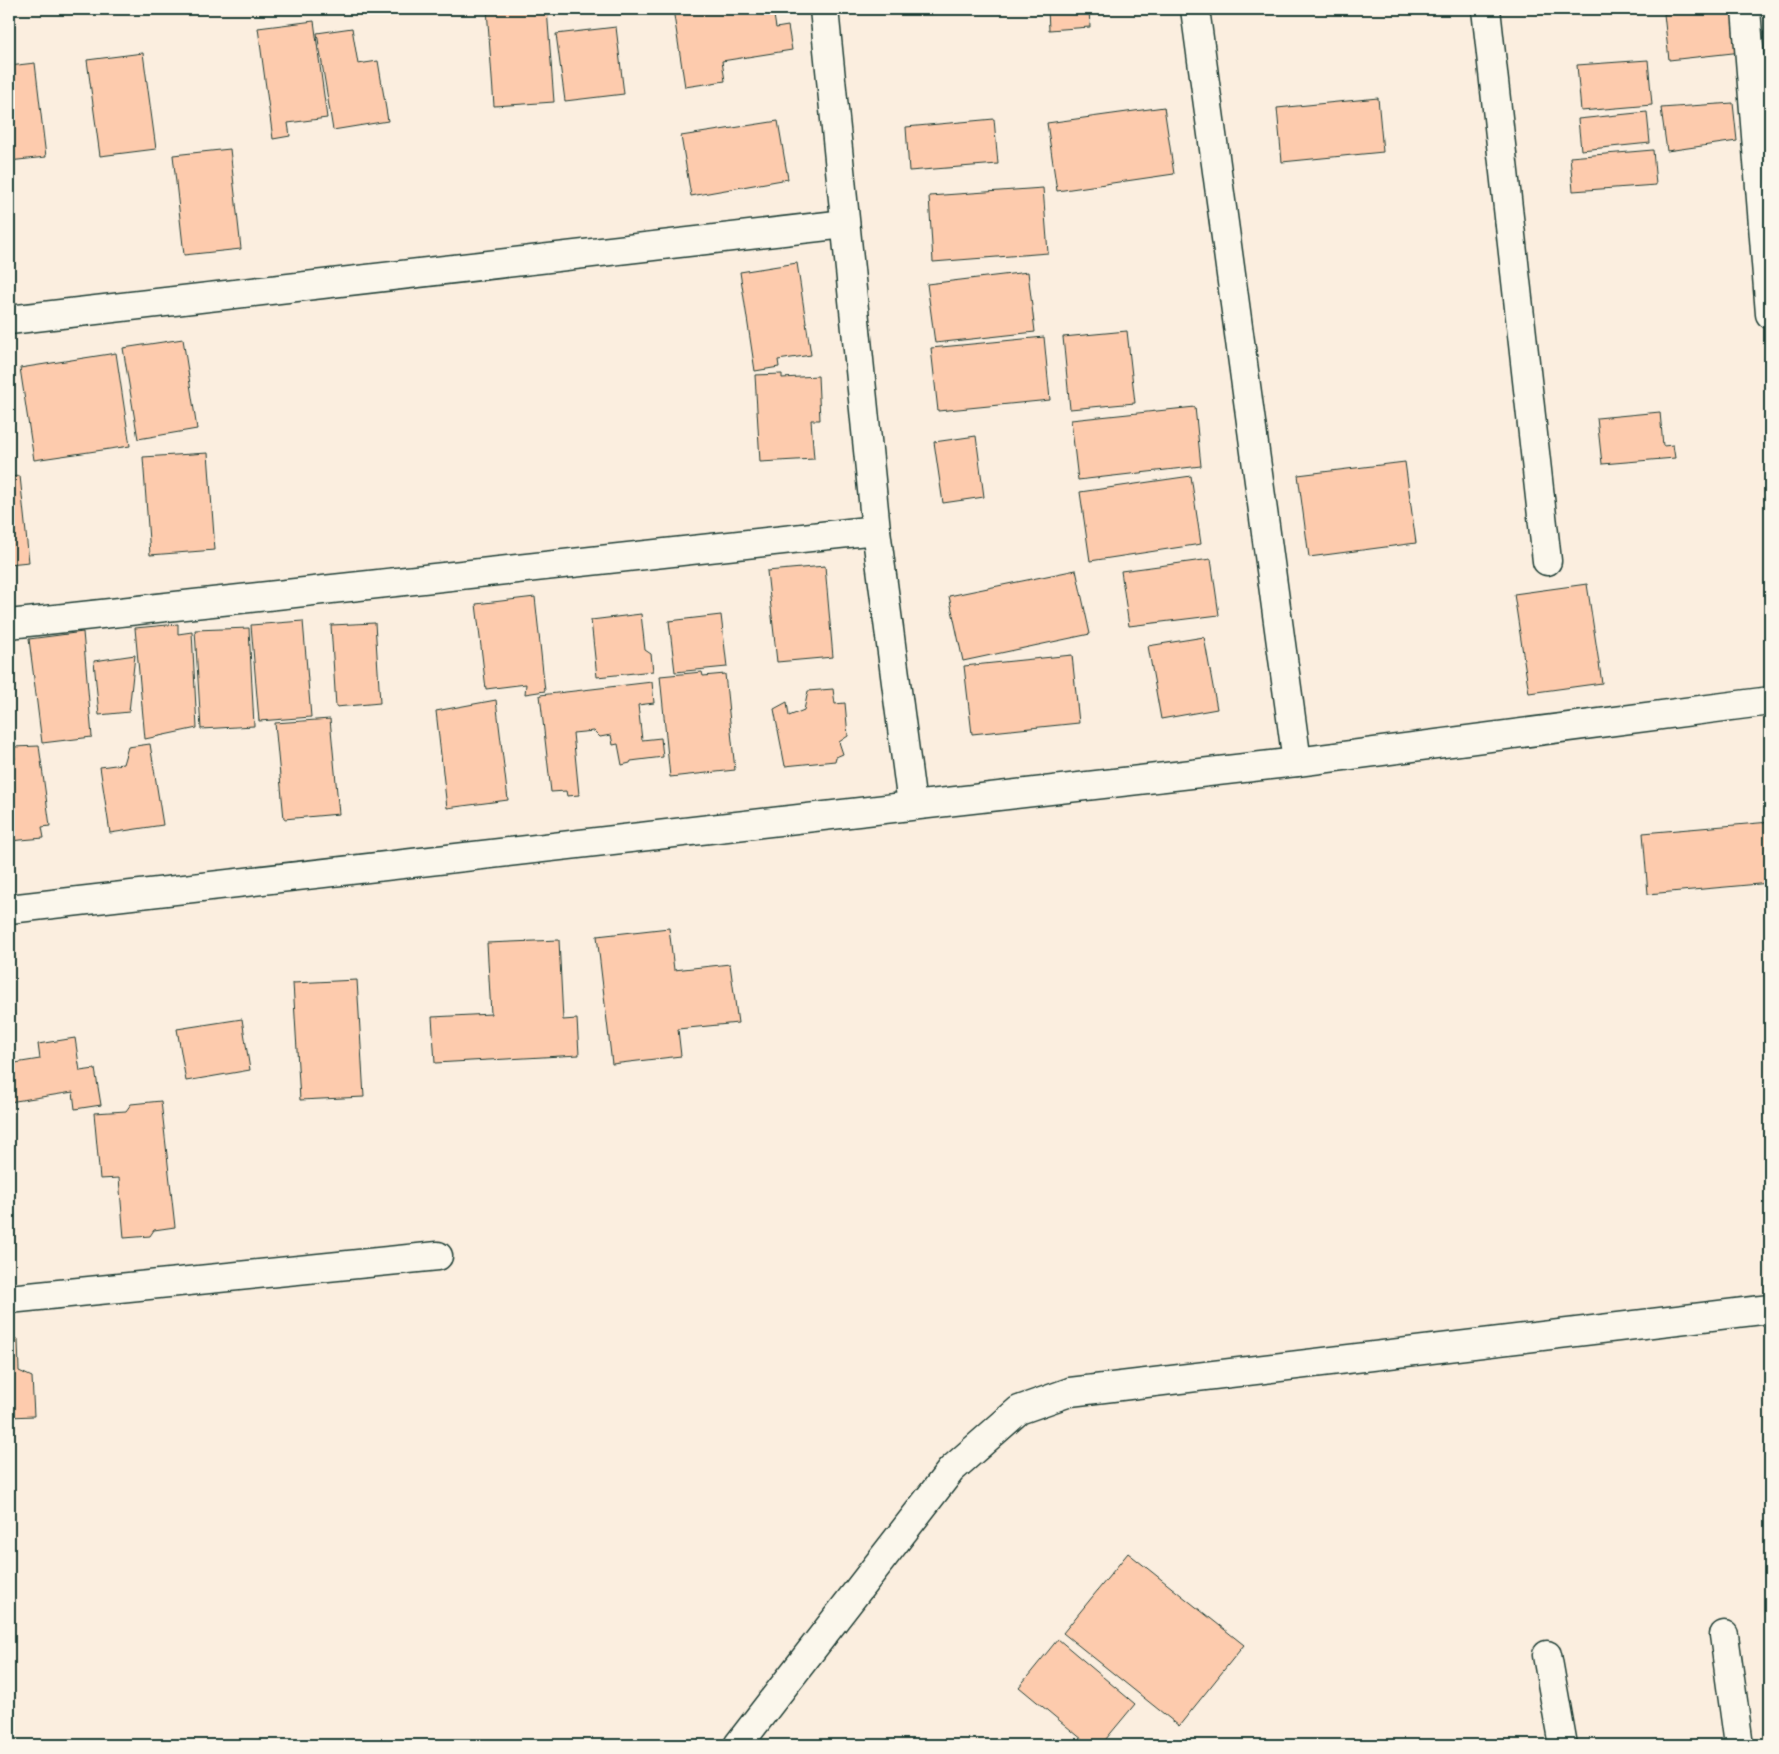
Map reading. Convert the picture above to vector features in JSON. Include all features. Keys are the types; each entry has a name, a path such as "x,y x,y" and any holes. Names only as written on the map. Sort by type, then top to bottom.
{"street":[{"path":"824,9 876,530 912,805"},
{"path":"1195,9 1297,762"},
{"path":"1486,9 1547,561"},
{"path":"1746,9 1770,314"},
{"path":"9,320 845,224"},
{"path":"9,624 876,530"},
{"path":"9,909 1297,762 1770,701"},
{"path":"9,1299 438,1256"},
{"path":"738,1745 951,1470 1019,1410 1070,1392 1770,1309"},
{"path":"1724,1635 1739,1745"},
{"path":"1547,1654 1563,1745"}],"building":[{"path":"487,9 547,9 554,102 494,106"},
{"path":"673,9 773,9 776,28 788,26 792,50 722,61 725,81 685,87"},
{"path":"1048,9 1089,9 1090,27 1049,30"},
{"path":"1272,9 1332,9 1272,11"},
{"path":"1715,9 1737,9 1742,52 1669,60 1664,14"},
{"path":"314,21 327,118 288,123 290,136 273,139 258,28"},
{"path":"616,27 624,94 565,101 556,34"},
{"path":"352,28 358,64 378,61 388,121 333,130 317,33"},
{"path":"143,53 156,149 100,156 87,60"},
{"path":"1648,60 1652,105 1581,111 1577,65"},
{"path":"35,63 46,157 9,161 9,66"},
{"path":"1378,98 1383,152 1282,162 1277,108"},
{"path":"1733,103 1737,141 1667,151 1661,108"},
{"path":"1164,107 1174,174 1057,191 1047,123"},
{"path":"1647,112 1650,143 1581,150 1578,119"},
{"path":"994,119 998,164 909,171 906,127"},
{"path":"778,121 788,179 691,196 681,136"},
{"path":"230,149 241,249 184,255 173,155"},
{"path":"1653,150 1656,185 1573,191 1570,157"},
{"path":"1043,188 1048,253 933,262 929,196"},
{"path":"797,263 811,355 778,360 779,367 755,371 740,272"},
{"path":"1028,272 1035,332 935,343 927,284"},
{"path":"1127,331 1135,403 1070,409 1063,337"},
{"path":"1044,337 1050,400 938,411 931,348"},
{"path":"183,339 197,429 138,439 123,348"},
{"path":"116,353 130,446 34,460 20,368"},
{"path":"782,374 782,378 818,376 820,420 811,420 814,459 760,462 755,375"},
{"path":"1195,407 1201,466 1078,480 1071,420"},
{"path":"1660,412 1663,446 1673,445 1675,458 1602,464 1597,418"},
{"path":"976,436 984,497 943,503 934,442"},
{"path":"208,453 215,550 150,555 143,457"},
{"path":"1405,462 1416,543 1309,557 1298,475"},
{"path":"20,476 29,562 9,564 9,477"},
{"path":"1191,476 1201,544 1090,561 1080,492"},
{"path":"1211,559 1219,615 1129,626 1121,571"},
{"path":"825,566 833,657 777,662 767,571"},
{"path":"1076,570 1090,634 963,661 949,596"},
{"path":"1587,584 1602,683 1529,693 1514,594"},
{"path":"535,597 545,691 525,694 526,684 486,689 476,604"},
{"path":"641,614 645,650 651,654 653,671 597,677 591,620"},
{"path":"721,615 727,667 675,672 669,621"},
{"path":"303,621 311,717 259,721 251,625"},
{"path":"375,623 380,703 336,707 331,625"},
{"path":"178,624 178,634 192,632 197,728 145,739 135,628"},
{"path":"249,628 254,726 201,729 195,630"},
{"path":"83,632 92,737 42,743 29,639"},
{"path":"1204,637 1217,709 1161,719 1148,646"},
{"path":"135,655 129,712 99,715 94,661"},
{"path":"1072,655 1079,723 972,734 964,666"},
{"path":"702,672 703,676 725,674 735,770 670,777 660,676"},
{"path":"652,682 654,703 638,705 642,740 661,738 663,757 631,761 622,765 618,744 613,745 611,735 600,737 594,731 573,733 579,795 567,796 566,791 551,792 540,695"},
{"path":"833,689 835,704 845,703 848,736 839,742 843,754 836,757 835,761 785,766 774,709 787,702 789,716 804,710 808,691"},
{"path":"496,700 508,800 447,808 436,711"},
{"path":"330,719 339,814 284,819 275,723"},
{"path":"150,744 163,825 110,833 100,767 123,764 128,747"},
{"path":"39,746 50,826 42,827 44,838 9,841 9,760 15,759 13,747"},
{"path":"1770,822 1770,883 1648,894 1643,833"},
{"path":"669,928 674,970 730,964 738,1023 678,1029 681,1056 612,1064 597,936"},
{"path":"559,940 563,1020 577,1019 579,1055 435,1063 432,1017 491,1014 487,943"},
{"path":"357,980 364,1097 300,1100 293,983"},
{"path":"242,1019 250,1070 186,1081 177,1029"},
{"path":"75,1038 80,1071 95,1069 101,1105 75,1109 73,1092 9,1102 9,1064 40,1059 38,1044"},
{"path":"161,1101 175,1227 154,1230 150,1236 124,1238 119,1178 100,1179 94,1113 126,1111 131,1104"},
{"path":"18,1339 19,1371 32,1377 34,1416 9,1417 9,1340"},
{"path":"1128,1553 1244,1645 1179,1726 1063,1633"},
{"path":"1058,1639 1135,1704 1101,1745 1089,1745 1019,1687"}]}
